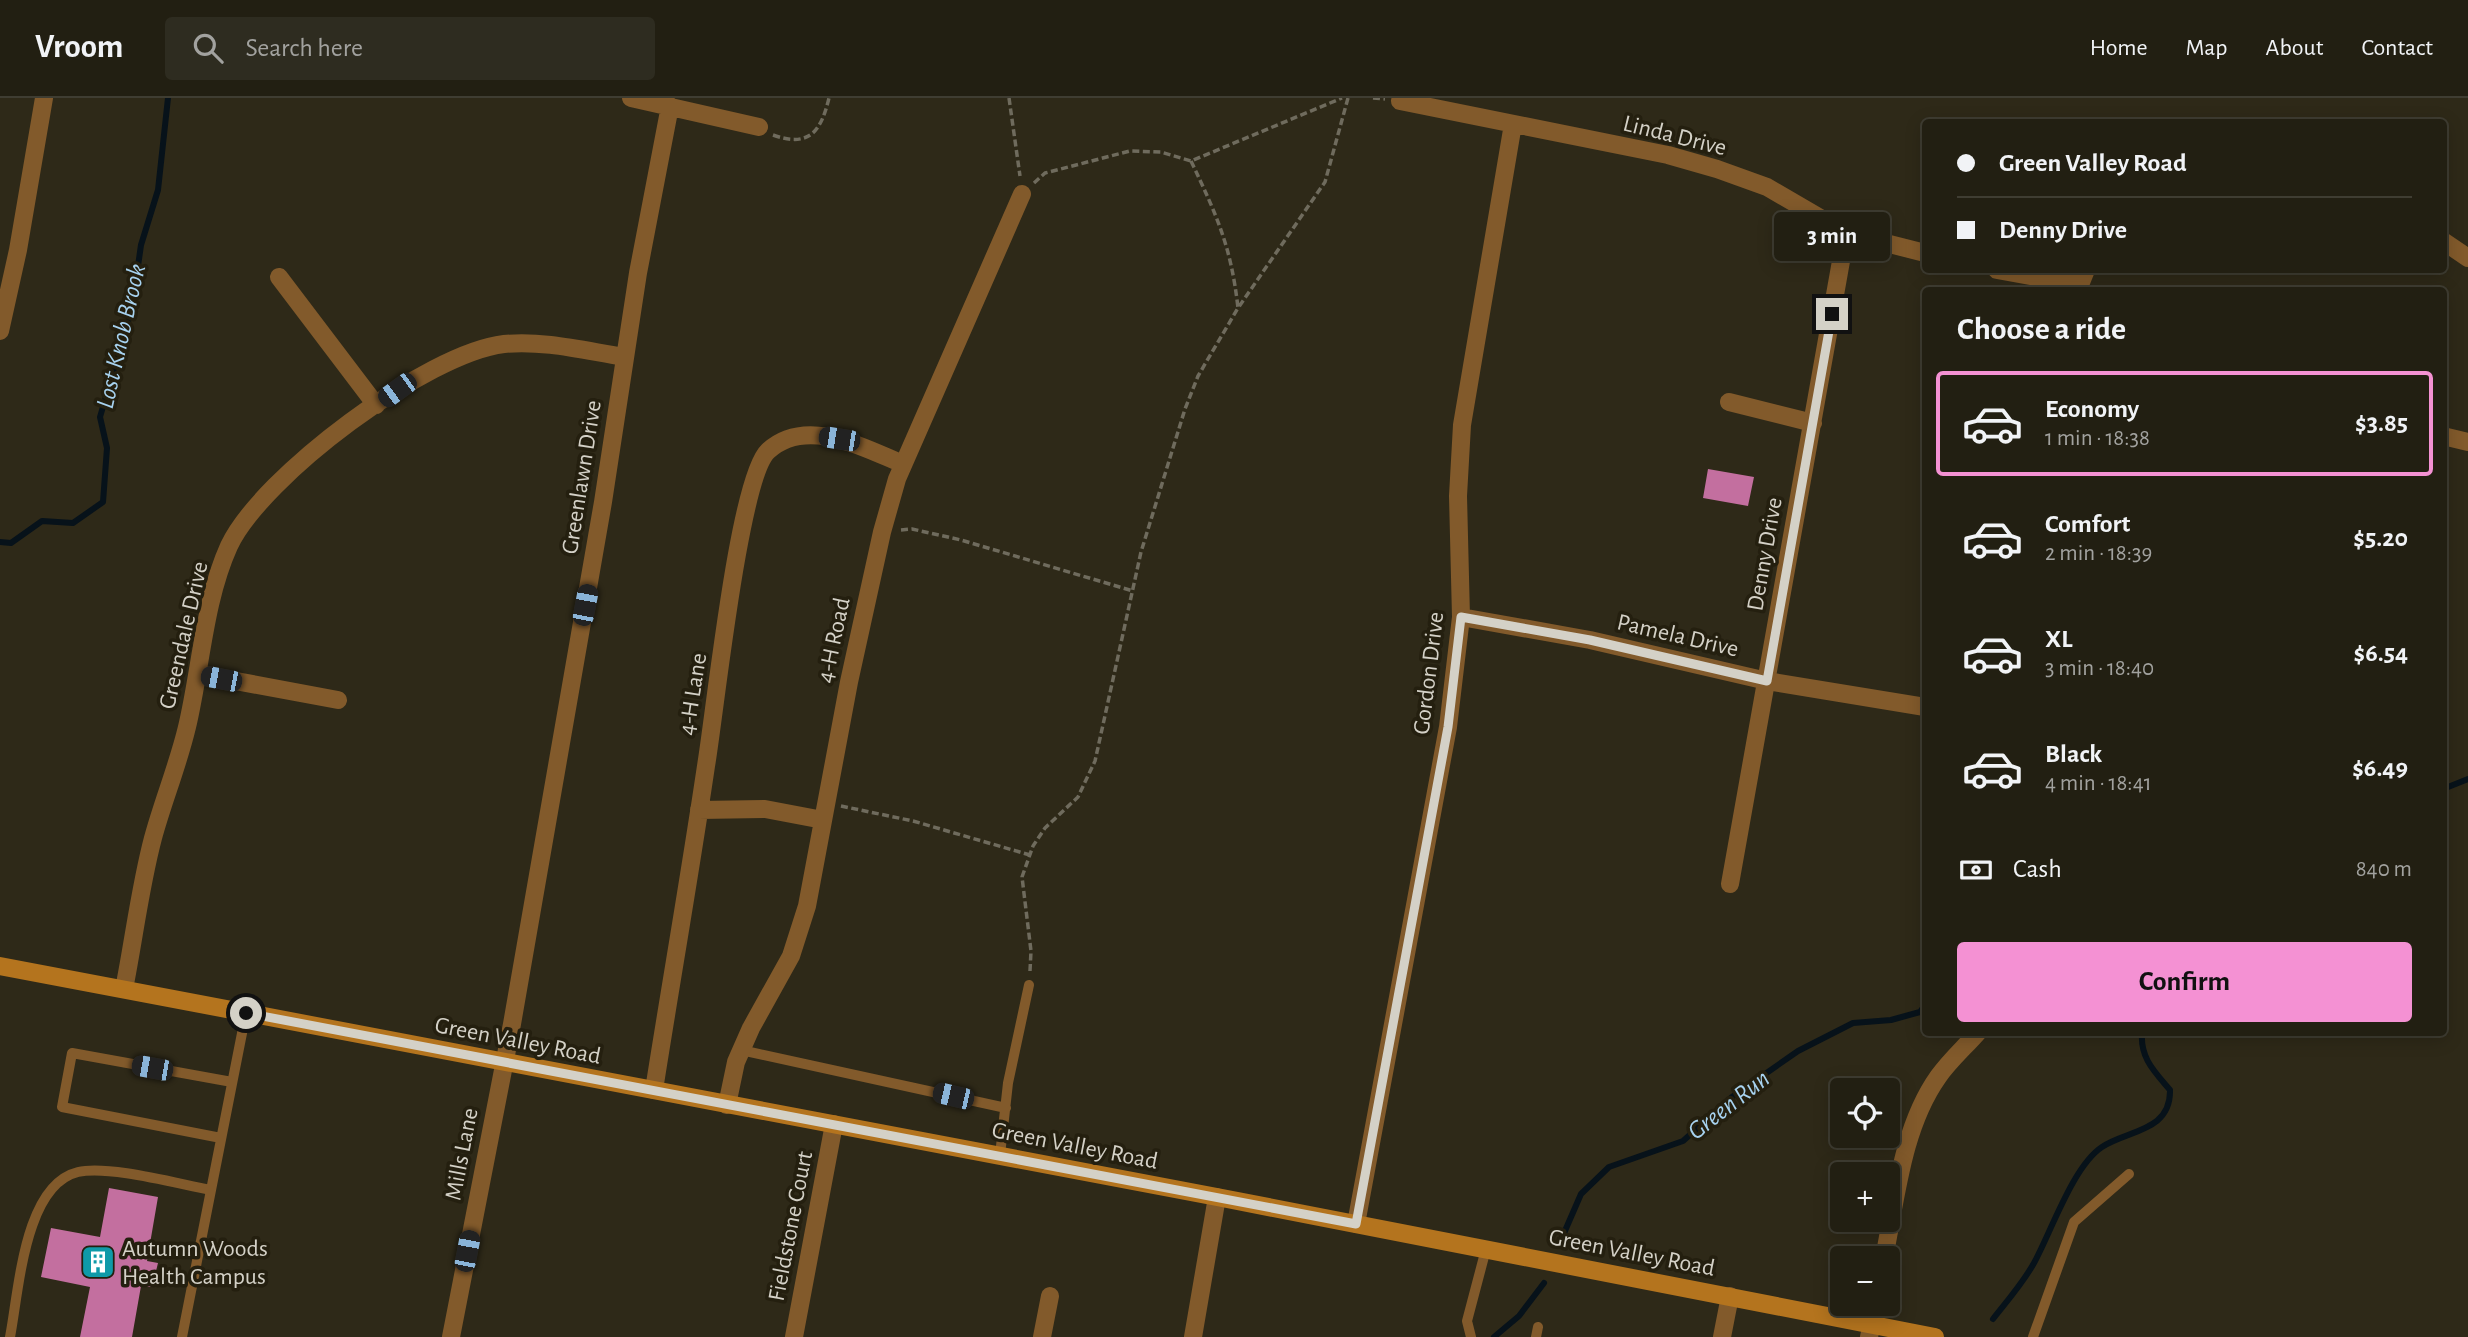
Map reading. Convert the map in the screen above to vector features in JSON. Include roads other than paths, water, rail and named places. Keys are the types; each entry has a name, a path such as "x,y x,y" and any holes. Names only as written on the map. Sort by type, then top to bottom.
{"street":[{"path":"0,331 18,250 44,98"},
{"path":"631,98 759,127"},
{"name":"Linda Drive","path":"1400,101 1668,155 1717,169 1767,187 1846,233 1922,252"},
{"name":"Greenlawn Drive","path":"503,1062 590,579 625,357 670,106"},
{"name":"Gordon Drive","path":"1356,1224 1448,727 1461,617 1458,496 1462,425 1513,124"},
{"name":"4-H Road","path":"727,1105 741,1050 791,956 807,906 881,532 903,464 1022,194"},
{"name":"Denny Drive","path":"1730,884 1846,233"},
{"path":"2447,244 2468,258"},
{"path":"2018,273 2082,282"},
{"path":"279,277 376,405"},
{"name":"Greendale Drive","path":"124,989 153,838 184,738 215,592 229,548 240,527 284,476 376,405 415,378 452,359 486,347 522,343 625,357"},
{"path":"1729,402 1813,423"},
{"name":"4-H Lane","path":"654,1090 746,506 759,462 778,444 806,436 839,439 903,464"},
{"path":"2447,437 2468,442"},
{"name":"Pamela Drive","path":"1461,617 1590,640 1767,681 1922,707"},
{"path":"198,674 338,700"},
{"path":"699,810 765,809 823,820"},
{"name":"Green Valley Road","path":"0,966 1217,1196 1730,1296 1870,1331 1935,1337"},
{"path":"1886,1246 1915,1121 1938,1078 1975,1036"},
{"name":"Mills Lane","path":"451,1337 503,1062"},
{"name":"Fieldstone Court","path":"794,1337 834,1124"},
{"path":"1193,1337 1217,1196"},
{"path":"1042,1337 1050,1296"},
{"path":"1722,1337 1730,1296"}],"lane":[{"path":"1000,1155 1029,985"},
{"path":"182,1337 246,1013"},
{"path":"741,1050 1006,1108"},
{"path":"222,1138 62,1107 64,1094 72,1053 232,1082"},
{"path":"10,1337 32,1220 47,1192 78,1172 118,1173 211,1190"},
{"path":"2032,1337 2074,1222 2129,1174"},
{"path":"1471,1337 1467,1321 1486,1249"}],"waterway":[{"name":"Lost Knob Brook","path":"0,542 11,543 42,521 73,523 103,502 107,448 100,417 132,308 141,245 158,190 168,98"},
{"name":"Green Run","path":"2447,787 2468,779"},
{"name":"Green Run","path":"1561,1240 1581,1194 1609,1167 1683,1141 1732,1097 1798,1051 1853,1023 1891,1020 1922,1009"},
{"path":"1993,1319 2030,1270 2072,1184 2091,1156 2112,1141 2146,1128 2163,1114 2170,1090 2146,1057 2142,1036"},
{"name":"Green Run","path":"1494,1337 1519,1316 1544,1283"}],"place":[{"name":"Autumn Woods Health Campus","path":"98,1262"}]}
